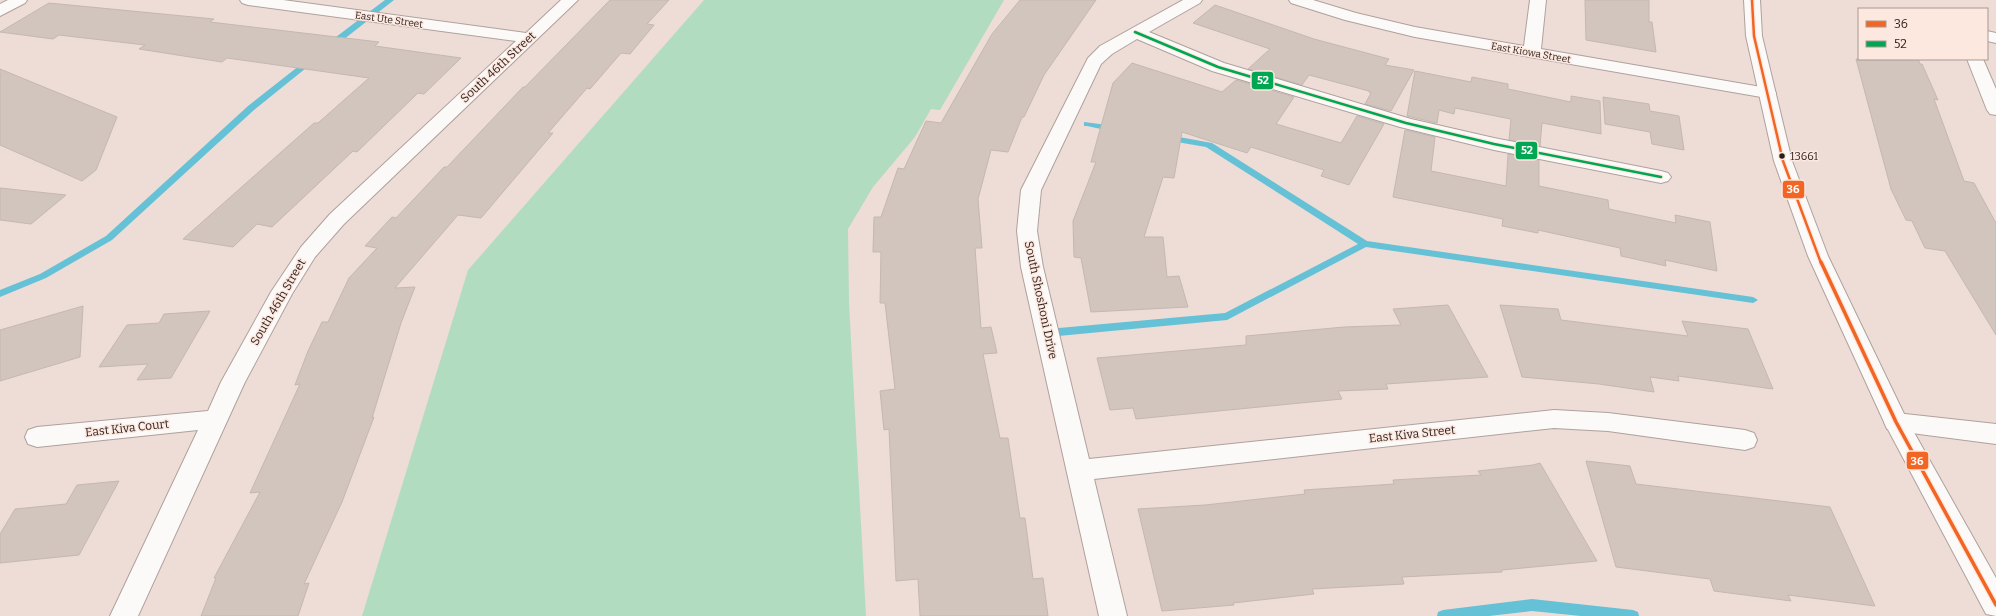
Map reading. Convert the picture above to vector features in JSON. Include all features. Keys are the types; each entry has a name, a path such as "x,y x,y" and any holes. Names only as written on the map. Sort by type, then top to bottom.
{"street":[{"path":"0,11 19,0"},
{"name":"East Ute Street","path":"248,0 530,38"},
{"name":"South 46th Street","path":"124,616 233,382 282,292 308,252 337,219 570,0"},
{"name":"South Shoshoni Drive","path":"1113,616 1032,267 1027,231 1031,190 1094,62 1106,50 1135,32 1194,0"},
{"name":"East Kiowa Street","path":"1297,0 1351,17 1415,32 1767,93"},
{"path":"1532,52 1538,0"},
{"path":"1752,0 1754,36 1783,162 1818,256 1896,422 1996,605"},
{"path":"1135,32 1218,67 1406,123 1494,144 1661,177"},
{"path":"1974,60 1996,110"},
{"name":"East Kiva Court","path":"37,437 216,419"},
{"name":"East Kiva Street","path":"1079,470 1554,419 1608,422 1745,440"},
{"path":"1896,422 1996,434"}],"green space":[{"path":"704,0 1004,0 940,110 931,109 915,137 873,187 848,229 849,303 866,616 362,616 468,270"}],"building":[{"path":"610,0 669,0 647,24 654,25 630,54 621,53 590,89 587,88 548,133 553,133 481,218 458,215 395,288 415,287 401,323 372,418 374,417 342,502 304,584 309,583 298,616 201,616 216,578 214,578 260,492 250,493 300,384 295,385 308,351 322,322 328,322 349,278 377,248 365,246 392,217 396,218 444,167 447,167 523,87 525,87"},
{"path":"1020,0 1096,0 1044,75 1024,117 1022,117 1008,152 991,150 978,199 982,248 975,248 981,328 991,327 997,353 983,354 1000,438 1008,438 1020,518 1025,518 1033,579 1043,578 1048,616 920,616 918,579 896,581 889,429 884,430 880,391 895,389 885,303 880,303 881,252 873,252 874,217 881,217 898,168 904,169 926,121 941,123 992,34"},
{"path":"1585,0 1649,0 1649,22 1652,22 1656,52 1586,40"},
{"path":"49,3 214,19 210,22 379,42 375,46 461,58 424,94 418,93 357,152 353,151 272,227 257,224 233,247 183,239 314,123 318,123 369,78 227,58 222,62 139,49 145,45 59,35 53,39 0,32"},
{"path":"1215,5 1314,39 1389,59 1385,65 1414,70 1391,111 1365,104 1371,93 1369,91 1309,75 1302,85 1248,69 1270,49 1193,23"},
{"path":"1856,59 1918,60 1920,64 1922,64 1938,100 1934,99 1964,181 1974,183 1996,223 1996,335 1945,251 1925,248 1912,221 1906,220 1891,189"},
{"path":"1132,63 1222,92 1236,80 1294,97 1276,124 1341,143 1357,116 1384,124 1349,185 1321,176 1324,170 1251,147 1247,153 1182,132 1174,178 1163,177 1144,237 1163,237 1167,277 1179,276 1188,307 1091,312 1081,258 1074,257 1073,221 1096,162 1091,162 1113,83"},
{"path":"0,69 117,117 96,170 82,181 0,145"},
{"path":"1415,71 1471,82 1472,77 1508,84 1508,89 1571,102 1571,96 1600,101 1601,134 1542,123 1540,146 1509,140 1511,119 1455,108 1454,114 1439,110 1437,123 1407,116"},
{"path":"1603,97 1649,104 1650,111 1679,116 1684,150 1652,144 1650,132 1605,124"},
{"path":"1405,130 1435,137 1431,171 1506,186 1508,154 1539,160 1539,186 1608,200 1609,209 1676,223 1675,215 1710,222 1717,271 1665,260 1666,266 1621,256 1620,248 1538,230 1538,233 1502,226 1503,219 1393,197"},
{"path":"0,188 66,195 31,224 0,220"},
{"path":"1448,305 1488,377 1386,384 1388,389 1338,391 1342,399 1136,419 1133,408 1110,410 1097,358 1246,345 1246,336 1344,327 1401,325 1393,309"},
{"path":"1500,305 1558,309 1561,320 1688,336 1682,321 1748,329 1773,389 1678,376 1679,381 1650,377 1654,392 1599,384 1522,377"},
{"path":"83,306 80,357 0,381 0,330"},
{"path":"210,311 171,378 137,380 148,364 99,367 127,325 159,323 164,314"},
{"path":"1586,461 1630,466 1636,484 1830,507 1875,606 1788,595 1791,601 1714,591 1710,579 1616,567"},
{"path":"1540,463 1597,561 1502,570 1502,572 1402,577 1404,584 1312,589 1314,594 1233,603 1234,605 1162,611 1138,509 1205,505 1305,494 1304,490 1394,484 1393,480 1481,475 1478,471"},
{"path":"119,481 79,555 0,563 0,534 15,509 66,504 77,485"}],"waterway":[{"path":"331,45 390,0"},
{"path":"0,294 43,276 109,238 251,108 312,60"},
{"path":"1087,124 1115,129"},
{"path":"1168,138 1209,145 1365,244"},
{"path":"1048,333 1227,316 1365,244"},
{"path":"1365,244 1753,300"},
{"path":"1443,616 1532,605 1633,616"}],"transit line":[{"name":"36","path":"1752,0 1754,36 1783,161 1818,256 1896,422 1996,605"},
{"name":"52","path":"1135,32 1218,67 1406,123 1494,144 1661,177"}],"place":[{"name":"13661","path":"1782,156"}]}
